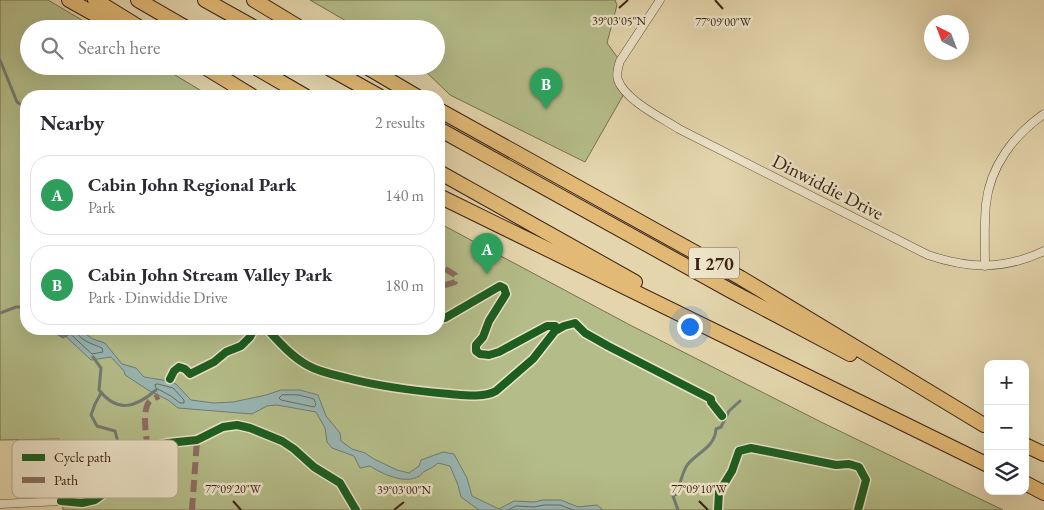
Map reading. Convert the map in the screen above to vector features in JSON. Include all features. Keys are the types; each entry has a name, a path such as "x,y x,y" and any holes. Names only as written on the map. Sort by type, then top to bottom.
{"highway":[{"path":"68,0 105,20"},
{"path":"95,0 127,20"},
{"path":"138,0 172,20"},
{"path":"205,0 241,20"},
{"path":"254,0 287,20"},
{"path":"217,75 242,90"},
{"path":"269,75 295,90"},
{"path":"341,75 368,90"},
{"path":"380,75 406,90"},
{"name":"I 270","path":"445,113 741,278 984,425"},
{"name":"I 270","path":"445,132 731,291 984,425"},
{"path":"445,175 760,352"},
{"path":"445,199 984,463"},
{"path":"1029,447 1044,454"},
{"path":"1029,485 1044,493"}],"street":[{"name":"Dinwiddie Drive","path":"660,0 620,61 618,79 625,92 655,114 904,244 950,263 998,266 1013,263 1044,251"},
{"path":"985,266 986,204 995,171 1001,157 1021,132 1044,114"},
{"path":"0,504 61,501"}],"green space":[{"path":"0,0 48,0 82,20 20,20 20,75 175,75 200,90 20,90 20,335 445,335 445,226 630,325 821,422 1003,510 63,510 62,498 178,498 178,440 0,440"},
{"path":"310,0 615,0 617,5 607,43 620,61 618,69 625,92 585,162 450,95 429,75 445,75 445,20 344,20"}],"water":[{"path":"64,335 87,335 105,343 122,364 136,368 144,377 176,384 191,400 214,403 233,402 281,390 300,390 318,395 326,416 340,433 341,441 352,449 365,453 397,470 409,473 419,466 421,460 443,452 454,454 467,478 472,496 499,509 514,501 561,500 578,507 597,505 603,510 479,510 461,497 450,466 438,463 419,476 408,479 387,475 370,466 360,468 354,456 332,448 327,442 325,428 316,412 277,405 267,406 252,414 178,408 168,400 125,375 124,371 111,357 91,360"}],"waterway":[{"path":"0,60 17,102 20,104"},
{"path":"0,313 20,307"},
{"path":"60,335 63,337 67,335"},
{"path":"93,357 101,368 99,390 113,402 119,405 133,404 141,401 156,390"},
{"path":"101,393 91,415 97,426 115,431 117,440"},
{"path":"678,510 673,496 677,494 686,467 709,445 713,440 716,429 721,427 729,411 740,401"}],"marked path":[{"path":"445,269 455,275 456,278 455,282 445,285"},
{"path":"147,440 145,424 147,406 150,401 159,396"},
{"path":"192,510 197,440"}],"cycle path":[{"path":"273,335 296,357 307,365 322,371 385,386 424,392 473,396 486,395 496,391 533,359 555,331 555,326 547,326 499,352 489,355 480,354 476,351 476,345 483,337 489,321 506,294 504,288 500,286 445,318"},
{"path":"555,331 575,323 585,333 608,346 711,399 711,402 722,416"},
{"path":"170,379 174,371 179,367 185,369 190,374 214,362 226,352 241,346 251,335"},
{"path":"178,442 197,440 223,427 237,425 250,428 282,441 314,467 340,483 356,510"},
{"path":"718,510 719,492 732,471 739,451 751,448 836,465 849,464 859,467 866,480 858,510"},
{"path":"61,501 82,503 98,498"}],"place":[{"name":"Cabin John Stream Valley Park","path":"546,109"},
{"name":"Cabin John Regional Park","path":"487,274"}]}
